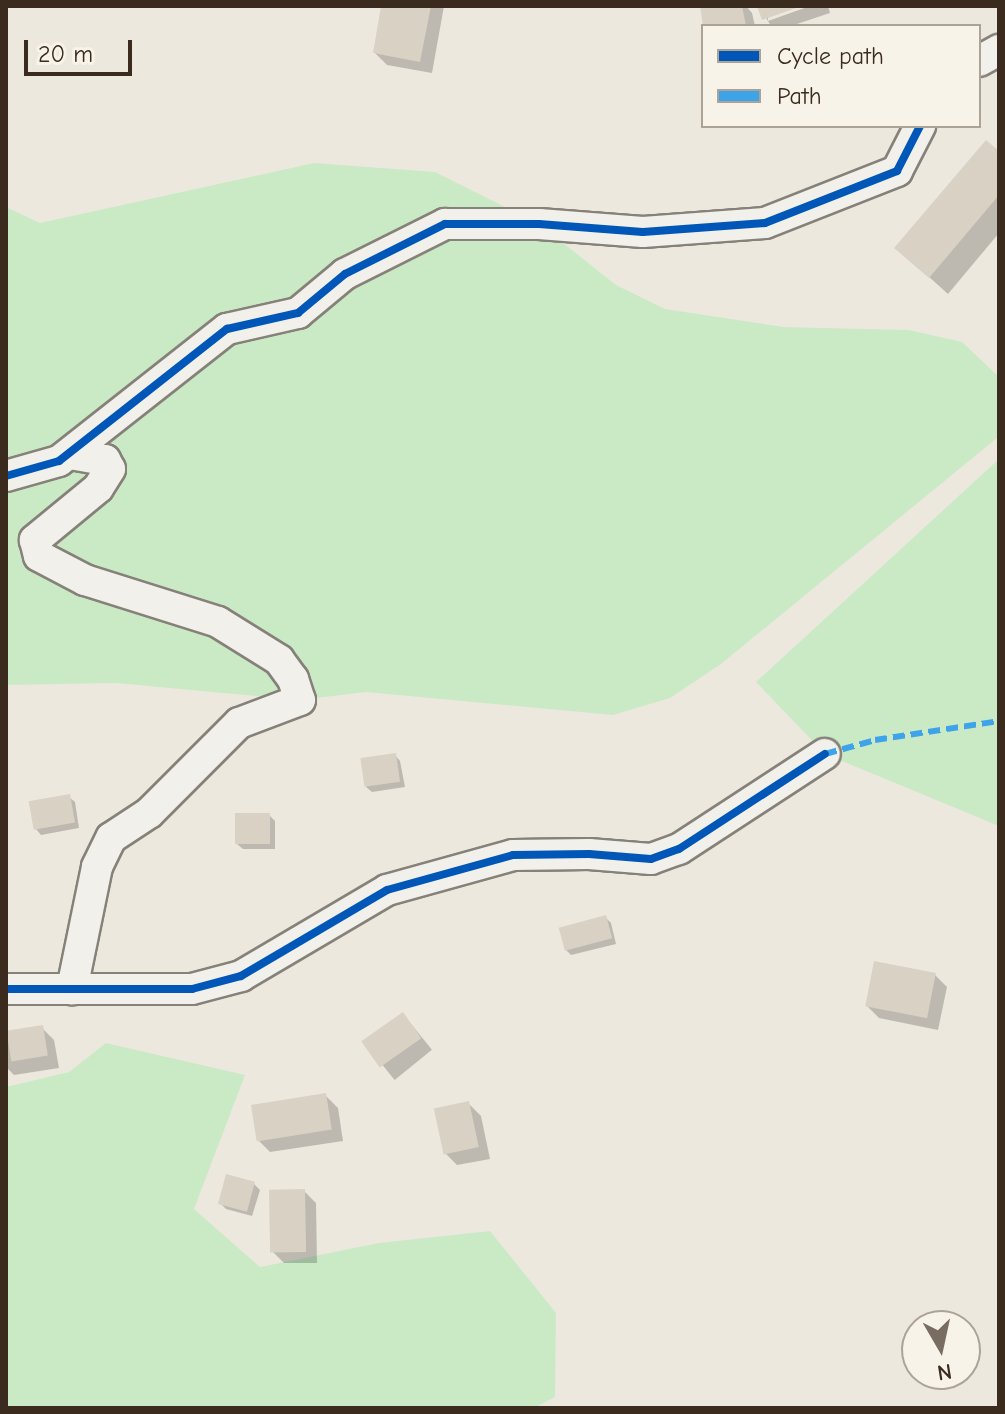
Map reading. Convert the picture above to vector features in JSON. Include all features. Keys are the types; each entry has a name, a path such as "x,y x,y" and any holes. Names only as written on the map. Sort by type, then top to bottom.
{"street":[{"path":"981,60 999,50"},
{"path":"6,476 59,461 70,454 227,329 298,313 345,274 445,224 539,224 643,232 765,223 897,171 919,128"},
{"path":"70,454 105,460 110,469 98,488 35,540 39,556 85,580 218,622 279,660 293,679 300,700 239,723 149,813 111,838 97,867 72,989"},
{"path":"6,989 192,989 241,976 387,890 513,855 589,854 651,859 679,849 825,754"}],"green space":[{"path":"314,163 435,172 539,224 616,285 665,309 783,327 909,330 962,342 999,377 997,438 721,664 670,698 613,715 366,692 300,700 116,683 6,685 6,207 40,223"},
{"path":"999,459 999,826 825,754 756,682"},
{"path":"106,1043 245,1075 194,1209 260,1267 379,1243 490,1231 556,1313 555,1397 534,1408 6,1408 6,1087 69,1072"}],"building":[{"path":"381,6 431,6 420,62 373,53"},
{"path":"700,6 742,6 746,24 703,24"},
{"path":"757,6 802,6 762,20"},
{"path":"986,140 999,151 999,195 929,278 894,248"},
{"path":"396,753 400,782 364,787 360,758"},
{"path":"70,794 75,823 34,830 29,801"},
{"path":"235,813 270,813 270,844 235,844"},
{"path":"606,915 612,938 565,951 559,928"},
{"path":"874,961 936,973 927,1018 865,1006"},
{"path":"403,1012 421,1038 380,1067 361,1041"},
{"path":"43,1025 48,1056 11,1061 6,1031"},
{"path":"326,1093 332,1130 257,1141 251,1105"},
{"path":"469,1101 479,1147 444,1154 434,1108"},
{"path":"226,1174 255,1182 247,1212 218,1204"},
{"path":"305,1189 306,1252 270,1253 269,1190"}],"marked path":[{"path":"825,754 875,740 999,721"}],"cycle path":[{"path":"6,476 59,461 227,329 298,313 345,274 445,224 539,224 643,232 765,223 897,171 919,128"},
{"path":"6,989 192,989 241,976 387,890 513,855 589,854 651,859 679,849 825,754"}]}
